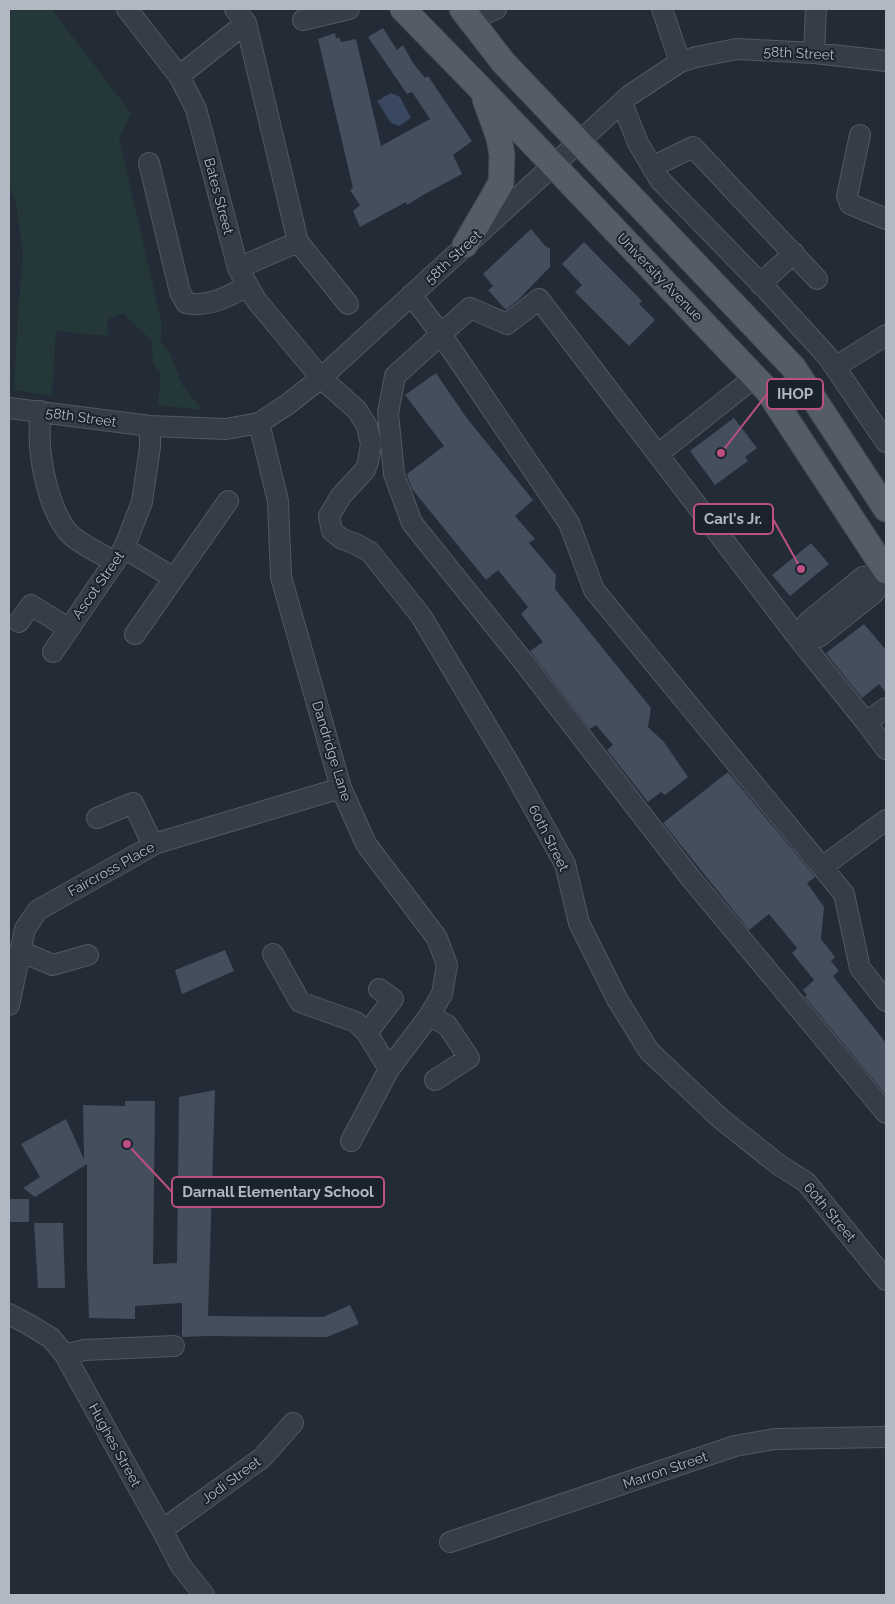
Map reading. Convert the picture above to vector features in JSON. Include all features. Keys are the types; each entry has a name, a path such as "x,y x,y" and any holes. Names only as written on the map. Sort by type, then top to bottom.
{"main road":[{"name":"University Avenue","path":"403,9 768,391 792,424 886,574"},
{"path":"466,14 503,62 793,367 886,509"},
{"path":"466,245 501,183 502,155 499,138 482,90"}],"street":[{"name":"Bates Street","path":"128,9 179,76 196,109 238,268 256,300 321,378"},
{"path":"303,20 349,9"},
{"path":"466,14 496,9"},
{"path":"662,9 680,62"},
{"path":"814,53 816,9"},
{"path":"179,76 240,16"},
{"path":"240,16 298,242 348,304"},
{"name":"58th Street","path":"9,408 150,426 226,429 259,423 288,404 321,378 622,103 680,62 737,49 814,53 886,61"},
{"path":"622,103 638,143 660,180 828,357 886,442"},
{"path":"860,135 847,196 850,204 886,219"},
{"path":"652,167 693,147 817,279"},
{"path":"149,163 180,292 186,303 204,304 230,295 248,286"},
{"path":"238,268 298,242"},
{"path":"760,284 794,253"},
{"path":"411,295 441,334 569,523 594,590 844,894 860,968 886,1001"},
{"path":"886,749 799,640 540,299 507,324 470,308 395,376 388,413 394,474 412,523 523,661 689,876 886,1113"},
{"path":"834,367 886,335"},
{"path":"658,454 754,376"},
{"name":"60th Street","path":"321,378 358,410 367,426 371,444 365,470 341,496 329,516 332,531 342,539 370,552 422,616 511,767 565,864 579,922 617,999 649,1052 721,1119 779,1165 806,1182 886,1280"},
{"path":"40,411 42,462 54,508 62,524 72,536 174,578"},
{"name":"Dandridge Lane","path":"259,423 278,502 281,576 341,788 366,844 437,938 447,965 442,994 429,1016 390,1069 351,1140"},
{"name":"Ascot Street","path":"53,652 119,555 142,502 150,448 150,426"},
{"path":"135,634 228,501"},
{"path":"799,640 808,622 863,577 886,574"},
{"path":"19,622 31,605 68,628"},
{"path":"866,722 886,708"},
{"name":"Faircross Place","path":"9,1005 25,929 38,910 153,845 341,788"},
{"path":"97,818 133,802 153,845"},
{"path":"822,868 886,820"},
{"path":"20,951 53,965 88,955"},
{"path":"273,954 300,1002 356,1022 367,1033 390,1069"},
{"path":"367,1033 394,999 379,989"},
{"path":"429,1016 448,1026 469,1058 435,1080"},
{"name":"Hughes Street","path":"9,1314 51,1338 65,1355 181,1566 204,1595"},
{"path":"65,1355 84,1350 174,1346"},
{"name":"Jodi Street","path":"162,1530 262,1458 293,1423"},
{"name":"Marron Street","path":"450,1542 735,1446 775,1439 886,1437"}],"shaded area":[{"path":"9,9 51,9 131,113 119,138 162,325 160,341 171,355 182,385 203,410 158,405 161,373 153,364 152,341 123,313 107,320 109,336 56,331 52,396 14,390 23,253 16,204 9,186"}],"water":[{"path":"391,93 400,97 411,118 399,126 391,123 377,101"}],"building":[{"path":"383,28 397,50 403,45 413,63 425,78 428,76 472,141 453,155 462,174 407,205 406,202 360,227 353,211 360,205 350,190 353,188 318,39 335,33 336,38 340,38 341,42 356,39 381,146 430,119 412,92 407,94 368,37"},
{"path":"531,229 546,247 550,248 550,267 506,310 488,290 493,286 483,274"},
{"path":"584,242 642,301 639,304 655,320 629,346 575,292 582,285 562,264"},
{"path":"436,373 466,417 533,500 515,516 535,539 529,543 556,575 555,589 651,708 648,727 664,742 688,777 665,795 661,792 648,802 607,750 613,745 596,725 590,729 530,651 543,642 521,614 528,607 498,570 486,580 412,489 407,474 444,446 405,395"},
{"path":"734,418 757,448 745,457 748,461 715,485 690,451"},
{"path":"811,543 829,564 790,596 772,575"},
{"path":"864,624 886,650 886,693 879,684 862,698 826,653"},
{"path":"728,772 815,877 807,883 824,907 821,939 835,957 831,961 839,971 833,976 886,1043 886,1095 805,997 807,995 803,990 814,980 792,953 797,948 769,914 749,930 663,823"},
{"path":"225,950 234,971 182,994 175,970"},
{"path":"215,1090 208,1316 323,1317 350,1305 359,1324 327,1337 182,1337 182,1303 135,1306 135,1319 89,1318 87,1164 35,1197 23,1188 40,1177 21,1144 66,1119 84,1159 83,1105 125,1106 125,1101 155,1101 153,1264 177,1263 179,1097"},
{"path":"9,1199 29,1199 29,1222 9,1222"},
{"path":"34,1223 63,1223 65,1288 38,1288"}],"place":[{"name":"IHOP","path":"721,453"},
{"name":"Carl's Jr.","path":"801,569"},
{"name":"Darnall Elementary School","path":"127,1144"}]}
